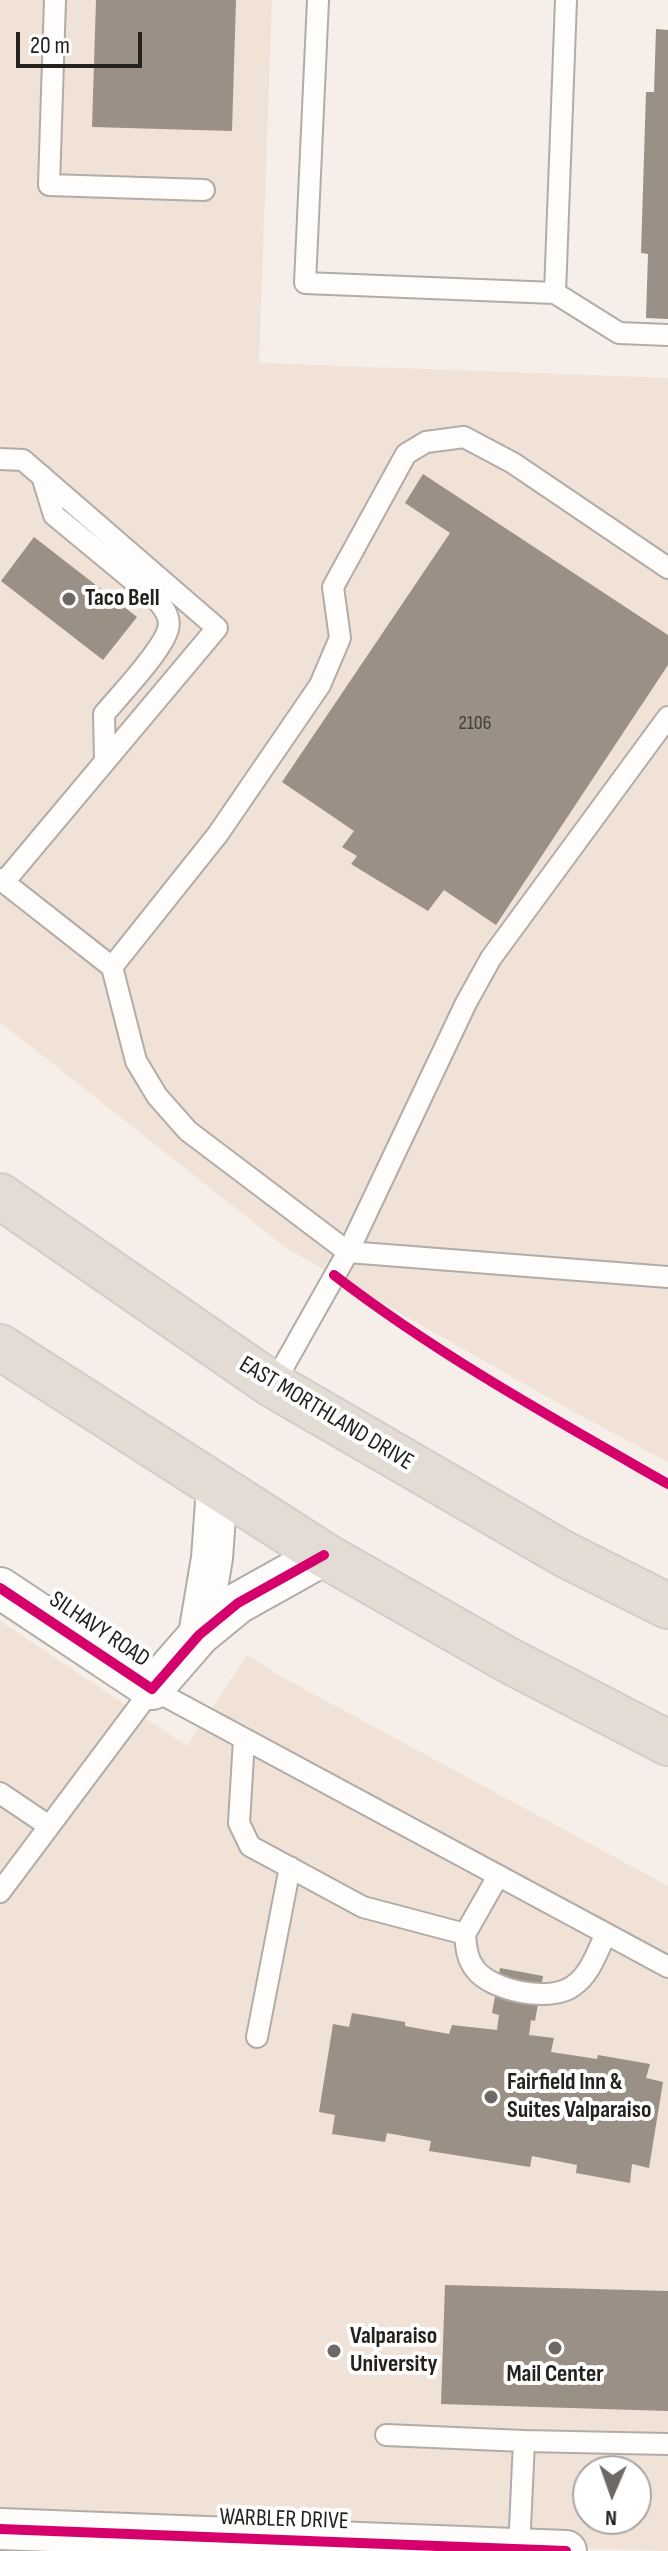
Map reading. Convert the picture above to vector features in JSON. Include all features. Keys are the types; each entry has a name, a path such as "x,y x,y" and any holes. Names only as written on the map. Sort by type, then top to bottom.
{"highway":[{"name":"EAST MORTHLAND DRIVE","path":"0,1196 273,1385 564,1554 668,1606"},
{"path":"0,1347 324,1555 508,1660 668,1743"}],"street":[{"path":"199,1635 212,1558 217,1488"},
{"name":"SILHAVY ROAD","path":"0,1588 152,1689 199,1635 238,1603 324,1555"},
{"name":"WARBLER DRIVE","path":"0,2529 566,2551"}],"lane":[{"path":"55,0 49,185 204,190"},
{"path":"318,0 305,283 555,293 619,333 668,335"},
{"path":"555,293 566,0"},
{"path":"112,967 218,834 320,685 340,638 333,587 406,454 426,442 464,437 513,463 668,568"},
{"path":"0,459 23,460 217,628 2,881 112,967 136,1061 157,1096 188,1131 348,1252 668,1277"},
{"path":"42,476 54,515 158,601 168,613 169,628 162,643 104,714 105,761"},
{"path":"273,1385 348,1252 466,1003 491,958 668,717"},
{"path":"0,1892 152,1689 668,1967"},
{"path":"244,1739 239,1823 250,1846 363,1907 465,1934"},
{"path":"0,1793 49,1826"},
{"path":"257,2037 290,1867"},
{"path":"498,1876 465,1934 467,1954 474,1969 486,1980 530,1993 552,1994 571,1988 585,1976 606,1934"},
{"path":"386,2435 668,2444"},
{"path":"519,2550 524,2441"}],"shaded area":[{"path":"0,0 272,0 259,363 668,378 668,1462 572,1411 286,1248 0,1022"},
{"path":"0,1621 187,1746 247,1655 282,1677 668,1886 668,2551 0,2529"}],"building":[{"path":"96,0 236,0 232,131 92,127"},
{"path":"656,29 668,30 668,319 646,318 648,254 641,253 646,92 654,92"},
{"path":"423,474 668,635 668,665 496,925 444,890 428,911 351,864 357,856 342,847 354,831 282,782 450,533 405,503"},
{"name":"Taco Bell","path":"34,537 137,617 103,660 1,581"},
{"name":"Fairfield Inn & Suites Valparaiso","path":"500,1968 543,1976 535,2021 531,2020 529,2035 554,2038 551,2052 597,2059 598,2055 650,2064 646,2078 663,2082 649,2168 632,2164 630,2183 576,2173 577,2165 532,2156 530,2167 429,2151 431,2141 387,2133 385,2142 332,2134 335,2115 319,2112 333,2024 349,2027 352,2013 405,2022 405,2026 449,2034 452,2025 497,2030 499,2015 492,2013"},
{"name":"Mail Center","path":"445,2285 668,2291 668,2411 441,2404"}],"cycle path":[{"path":"334,1275 455,1359 668,1484"},
{"path":"0,1588 152,1689 199,1635 238,1603 324,1555"},
{"path":"0,2529 566,2551"}],"place":[{"name":"Taco Bell","path":"69,599"},
{"name":"Fairfield Inn & Suites Valparaiso","path":"491,2097"},
{"name":"Mail Center","path":"555,2348"},
{"name":"Valparaiso University","path":"334,2351"}]}
